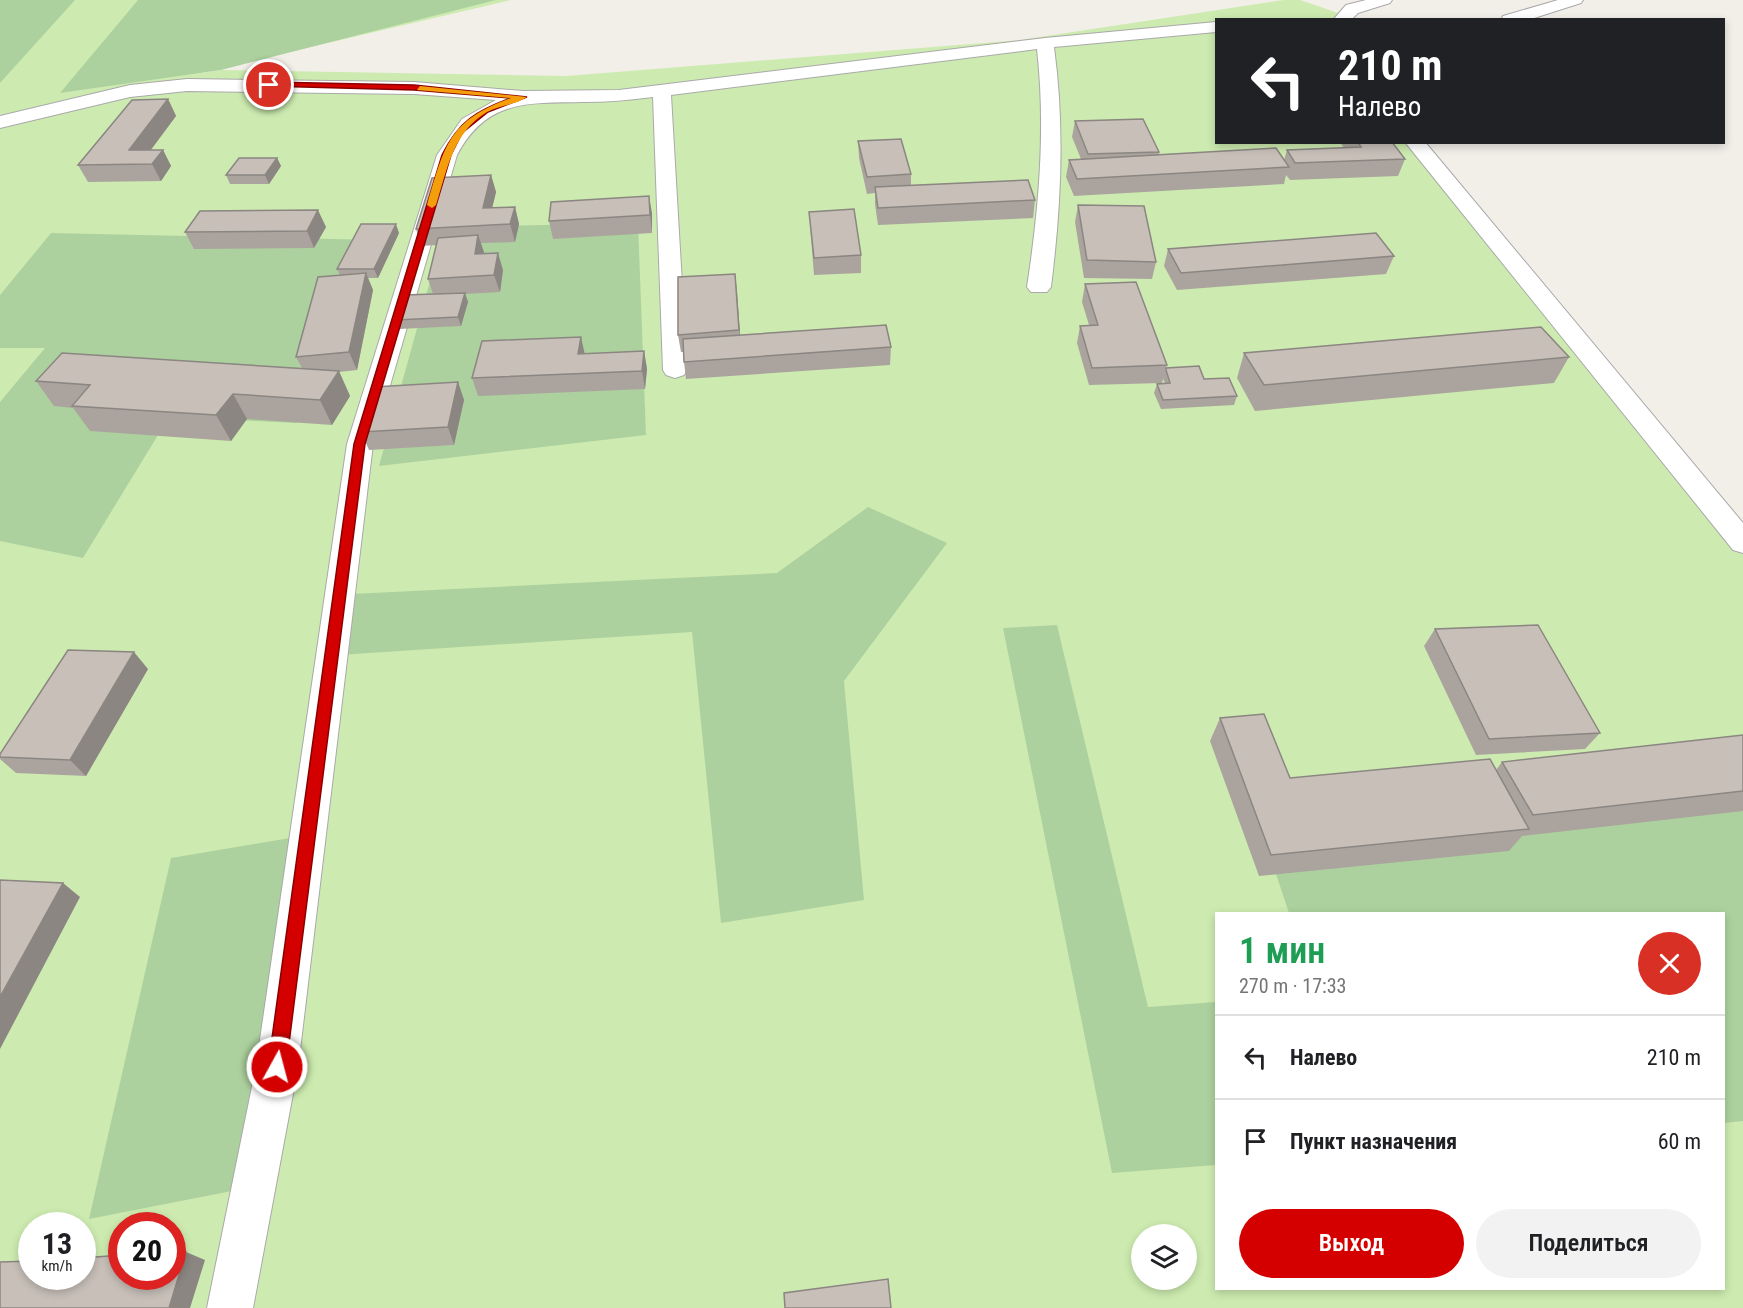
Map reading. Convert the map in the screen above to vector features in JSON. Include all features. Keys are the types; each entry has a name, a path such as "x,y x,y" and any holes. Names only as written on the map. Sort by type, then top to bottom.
{"lane":[{"path":"1343,18 1352,9 1384,0"},
{"path":"1516,18 1575,0"},
{"path":"0,122 120,93 187,86 414,88 523,97 619,96 1045,43 1215,27"},
{"path":"1039,287 1048,224 1052,163 1052,90 1045,43"},
{"path":"662,92 675,370"},
{"path":"230,1308 277,1067 360,444 447,155 458,132 485,111 523,97"},
{"path":"1416,144 1743,543"}],"green space":[{"path":"0,0 75,0 0,83"},
{"path":"65,0 511,0 195,74 221,70 566,76 1020,40 1284,0 1300,0 1350,17 1215,18 1215,144 1409,144 1743,552 1743,1308 0,1308 0,69"},
{"path":"138,0 496,0 221,70 60,93"},
{"path":"638,223 646,435 379,466 445,227"},
{"path":"51,233 379,240 297,423 169,417 83,558 0,541 0,402 45,348 0,348 0,295"},
{"path":"868,507 947,543 844,681 864,900 721,923 692,632 339,655 351,594 777,573"},
{"path":"1057,625 1148,1007 1215,1002 1215,1165 1112,1173 1003,628"},
{"path":"1743,801 1743,1121 1725,1123 1725,912 1289,912 1263,835"},
{"path":"290,838 237,1190 125,1212 108,1212 108,1215 96,1218 96,1212 91,1212 171,858"}],"building":[{"path":"168,99 129,150 163,150 152,164 78,165 132,100"},
{"path":"1143,119 1159,152 1088,154 1075,121"},
{"path":"901,139 911,174 867,177 858,141"},
{"path":"1359,144 1394,144 1405,159 1295,163 1287,150 1361,147"},
{"path":"1276,148 1289,167 1077,179 1069,160"},
{"path":"239,158 277,158 265,175 226,175"},
{"path":"491,175 483,208 515,207 510,224 416,229 432,178"},
{"path":"1028,180 1035,200 878,208 875,187"},
{"path":"649,196 650,215 549,221 551,202"},
{"path":"1078,205 1144,206 1156,262 1087,260"},
{"path":"854,209 861,255 814,258 809,212"},
{"path":"318,210 307,231 185,232 200,211"},
{"path":"361,224 396,224 374,269 337,269"},
{"path":"1376,233 1394,256 1181,273 1168,249"},
{"path":"478,235 475,254 498,253 494,275 428,279 438,238"},
{"path":"366,273 349,352 296,357 318,277"},
{"path":"735,274 739,330 678,335 678,277"},
{"path":"1136,282 1167,365 1092,368 1080,326 1098,325 1085,284"},
{"path":"465,293 458,317 396,320 404,295"},
{"path":"886,325 891,347 684,362 683,339"},
{"path":"1541,327 1569,357 1264,385 1244,353"},
{"path":"581,337 578,354 644,351 642,371 472,378 482,341"},
{"path":"62,353 339,371 320,400 233,394 216,415 72,406 90,385 36,381"},
{"path":"1199,366 1204,379 1229,378 1237,396 1163,400 1157,384 1170,383 1166,368"},
{"path":"458,382 448,427 361,432 374,387"},
{"path":"1538,625 1600,733 1489,739 1435,629"},
{"path":"68,650 134,652 70,760 0,757 0,754"},
{"path":"1264,714 1290,778 1490,759 1529,829 1271,855 1220,718"},
{"path":"1743,735 1743,791 1533,815 1502,762"},
{"path":"0,880 63,883 0,997"},
{"path":"108,1256 108,1290 174,1290 169,1308 0,1308 0,1262 18,1261 18,1290 96,1290 96,1257"},
{"path":"888,1279 891,1308 785,1308 784,1293"}],"slow traffic":[{"path":"420,88 523,97 485,111 458,132 447,155 432,205"}],"route":[{"path":"269,85 414,88 523,97 485,111 458,132 447,155 360,444 277,1067"}]}
